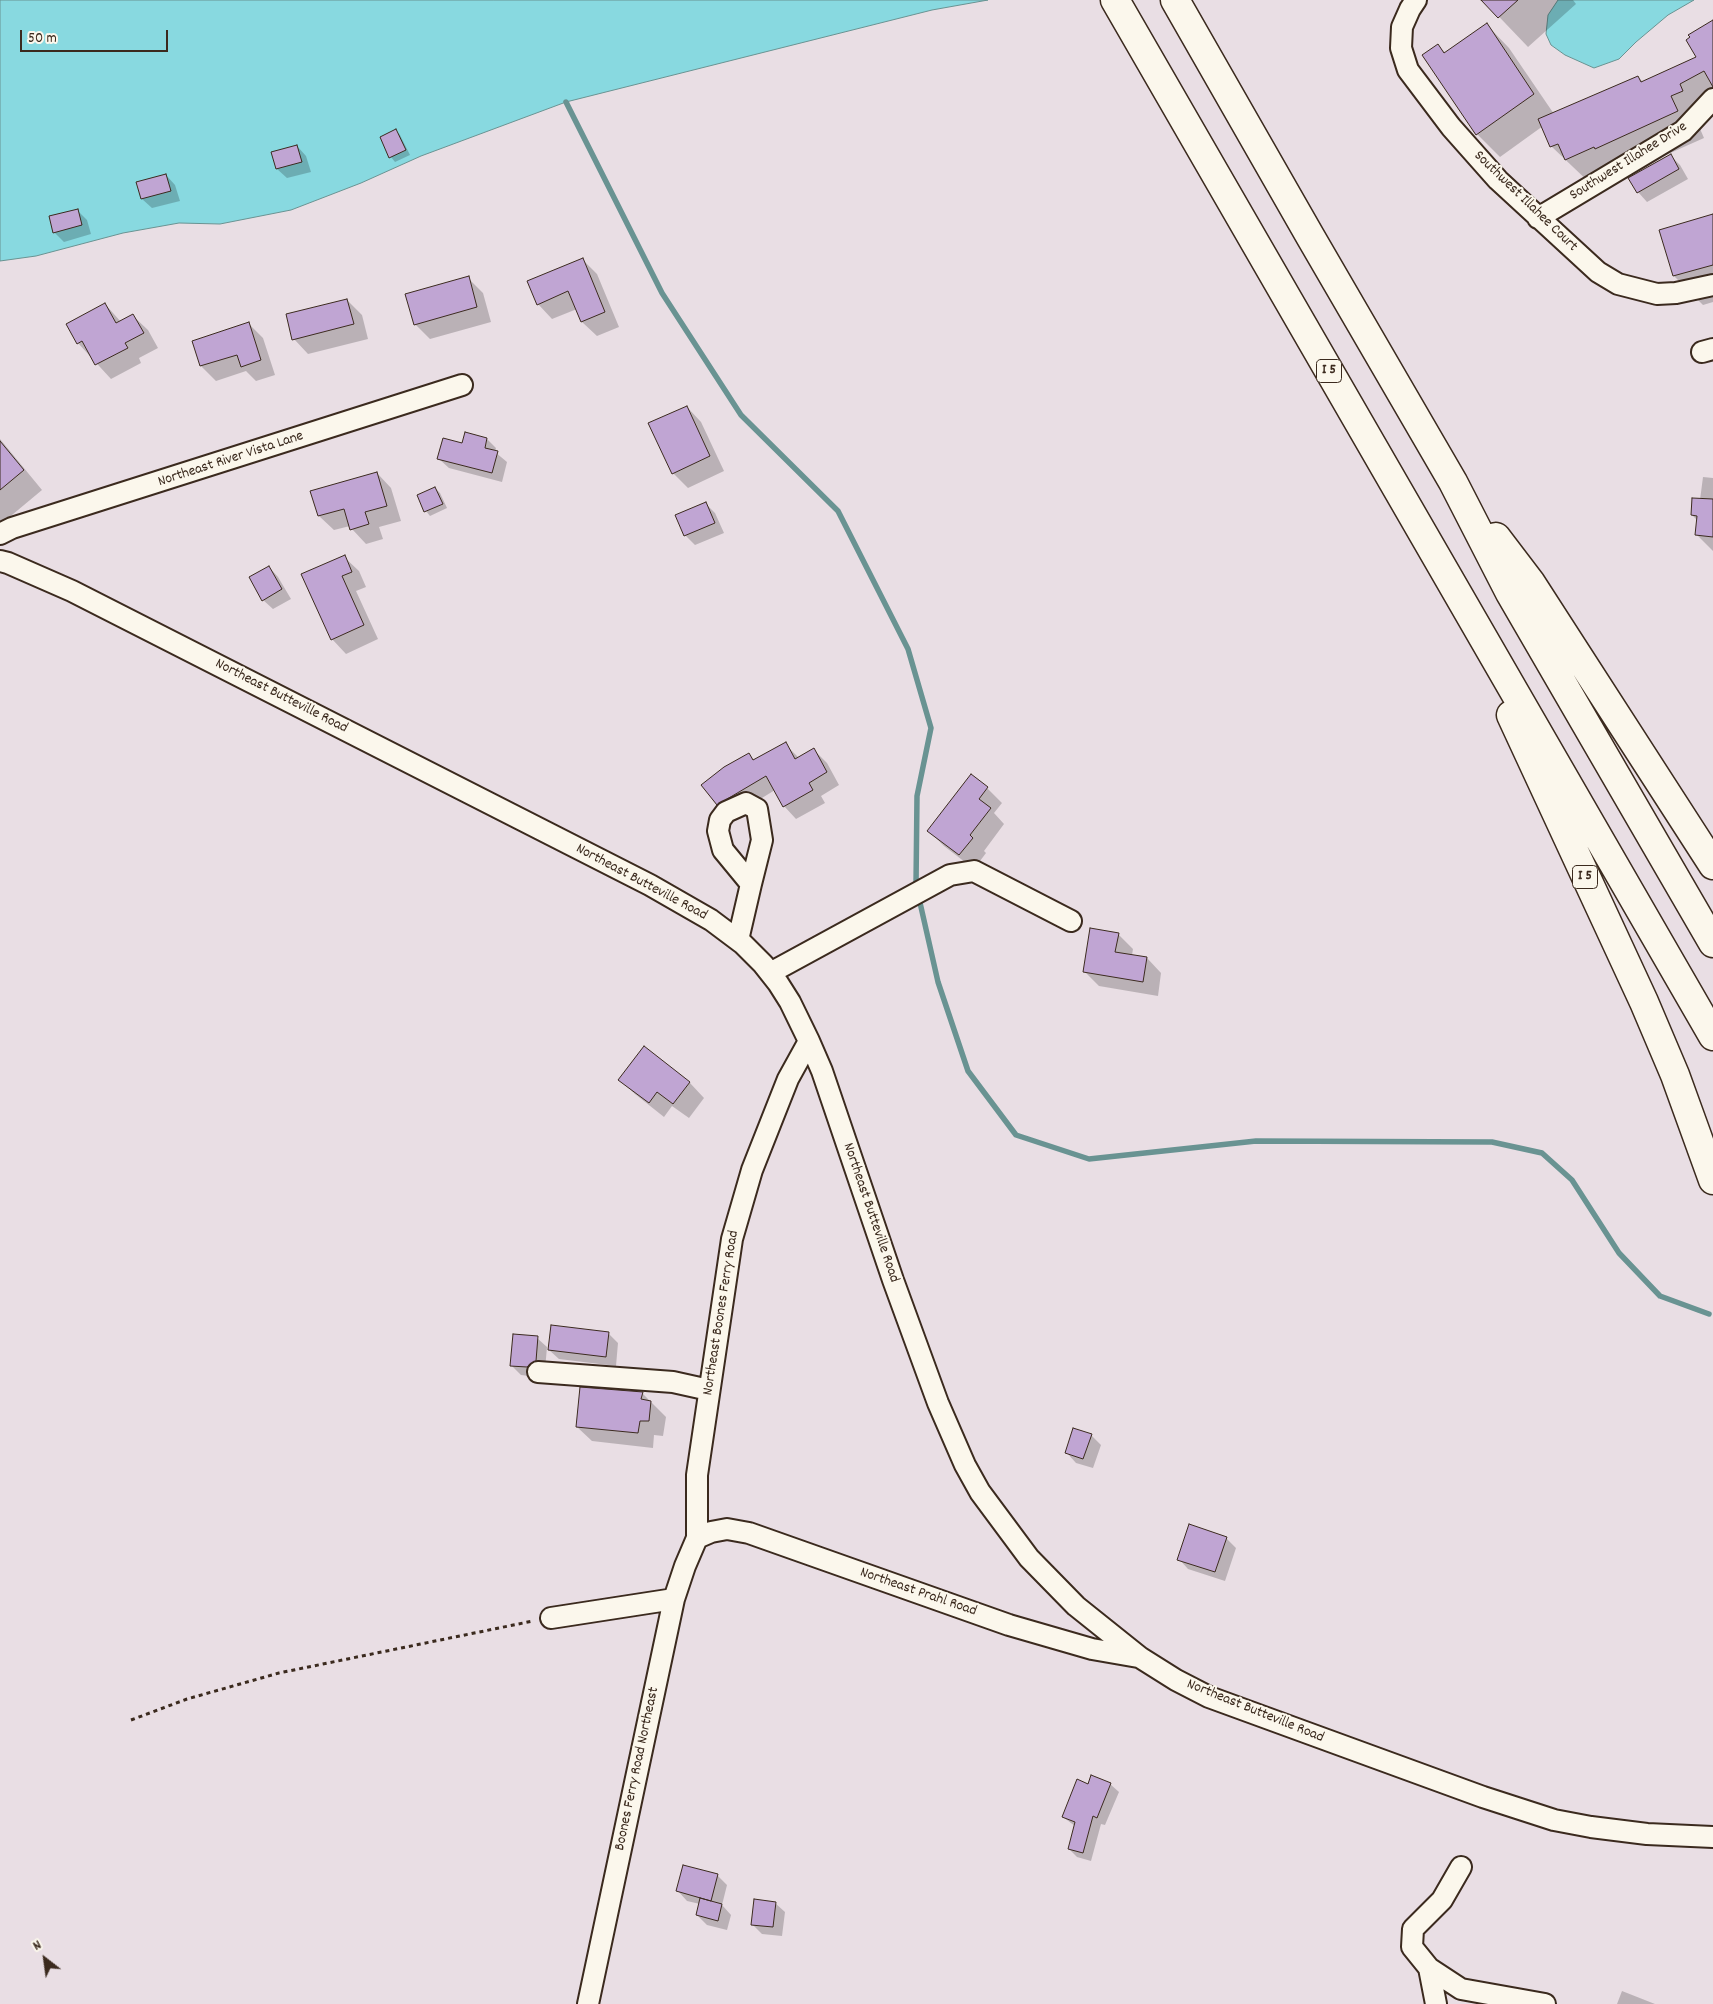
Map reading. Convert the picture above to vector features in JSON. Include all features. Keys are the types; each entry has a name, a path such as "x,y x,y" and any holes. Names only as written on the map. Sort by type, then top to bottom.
{"highway":[{"name":"I 5","path":"1115,0 1713,1036"},
{"path":"1175,0 1453,482 1510,593 1713,943"},
{"path":"1453,482 1531,583 1713,865"},
{"name":"I 5","path":"1448,577 1540,782 1644,1002 1675,1074 1713,1180"}],"street":[{"name":"Southwest Illahee Court","path":"1416,0 1402,27 1400,48 1408,70 1451,127 1498,180 1598,272 1618,284 1657,294 1676,293 1713,285"},
{"name":"Southwest Illahee Drive","path":"1538,218 1683,131 1713,99"},
{"name":"Northeast River Vista Lane","path":"0,534 12,528 462,385"},
{"name":"Northeast Butteville Road","path":"0,561 8,562 72,590 650,885 711,920 738,940 763,964 790,1002 822,1071 893,1280 934,1393 965,1465 980,1492 1002,1524 1029,1558 1076,1606 1141,1658 1176,1680 1209,1697 1483,1798 1554,1820 1591,1827 1647,1834 1713,1837"},
{"path":"770,973 950,874 974,871 1071,921"},
{"path":"738,940 752,884"},
{"name":"Northeast Boones Ferry Road","path":"697,1538 697,1475 724,1285 736,1223 752,1170 788,1079 809,1041"},
{"path":"538,1372 674,1382 710,1390"},
{"name":"Northeast Prahl Road","path":"697,1538 711,1532 726,1529 748,1533 1009,1625 1092,1649 1141,1658"},
{"name":"Boones Ferry Road Northeast","path":"588,2004 674,1599 697,1538"},
{"path":"551,1618 674,1599"},
{"path":"1461,1867 1442,1900 1413,1929 1412,1947 1429,1968 1461,1989 1544,2004"},
{"path":"1429,1968 1436,2004"}],"path":[{"path":"131,1720 187,1699 279,1673 551,1618"}],"water":[{"path":"0,0 988,0 932,10 566,102 421,156 361,183 291,210 220,224 179,223 123,233 36,256 0,261"},
{"path":"1558,0 1694,0 1668,15 1619,59 1594,68 1565,55 1551,45 1546,34 1548,15"}],"building":[{"path":"1481,0 1518,0 1498,18"},
{"path":"1713,20 1713,87 1704,71 1680,84 1683,91 1671,96 1678,111 1595,149 1594,147 1565,160 1558,144 1550,147 1538,119 1638,76 1641,82 1696,57 1686,40 1690,37 1688,35"},
{"path":"1487,23 1534,94 1476,135 1422,55 1438,44 1444,53"},
{"path":"396,129 406,150 389,158 380,137"},
{"path":"297,145 302,162 276,169 271,152"},
{"path":"1671,154 1679,169 1637,193 1628,178"},
{"path":"166,174 171,191 141,199 136,182"},
{"path":"78,209 82,225 53,233 49,216"},
{"path":"1713,214 1713,265 1673,276 1659,230"},
{"path":"583,258 605,312 581,322 568,291 537,305 527,281"},
{"path":"469,276 477,307 414,325 405,294"},
{"path":"347,299 354,324 292,340 286,314"},
{"path":"105,303 116,323 133,314 144,333 125,343 128,348 95,365 82,341 77,344 66,324"},
{"path":"249,322 261,360 241,367 237,355 200,366 192,341"},
{"path":"687,406 710,456 672,474 648,423"},
{"path":"465,432 487,438 485,448 498,451 492,473 437,459 443,438 462,443"},
{"path":"0,441 24,470 0,490"},
{"path":"377,472 387,506 365,512 369,524 350,530 344,509 318,516 310,491"},
{"path":"435,487 443,504 424,512 417,495"},
{"path":"1692,498 1713,499 1713,537 1695,535 1697,516 1691,515"},
{"path":"706,502 715,523 684,536 675,515"},
{"path":"345,555 352,572 342,576 364,625 331,640 301,574"},
{"path":"269,566 282,589 262,601 249,577"},
{"path":"786,742 795,759 814,748 827,772 809,783 813,790 783,807 766,776 717,805 701,785 724,767 749,753 753,760"},
{"path":"971,774 988,787 979,799 991,808 970,835 973,838 959,855 927,831"},
{"path":"1090,928 1119,933 1115,952 1147,957 1143,982 1083,972"},
{"path":"644,1046 690,1082 673,1104 657,1092 649,1103 618,1080"},
{"path":"551,1325 609,1332 606,1357 548,1350"},
{"path":"513,1334 538,1336 536,1361 527,1367 510,1366"},
{"path":"580,1387 643,1392 641,1399 651,1401 649,1421 640,1421 638,1433 576,1427"},
{"path":"1073,1428 1092,1434 1083,1459 1065,1453"},
{"path":"1189,1524 1227,1537 1215,1572 1177,1560"},
{"path":"1091,1775 1111,1783 1097,1818 1093,1816 1083,1853 1068,1849 1075,1822 1062,1817 1077,1779 1088,1784"},
{"path":"683,1865 718,1874 711,1901 676,1891"},
{"path":"700,1898 722,1904 718,1921 696,1915"},
{"path":"754,1899 776,1902 773,1927 751,1925"}],"waterway":[{"path":"566,102 662,293 741,415 838,511 908,649 931,728 917,796 916,885 938,982 968,1071 1016,1135 1089,1159 1256,1141 1492,1142 1542,1153 1572,1180 1619,1253 1660,1296 1709,1314"}]}
